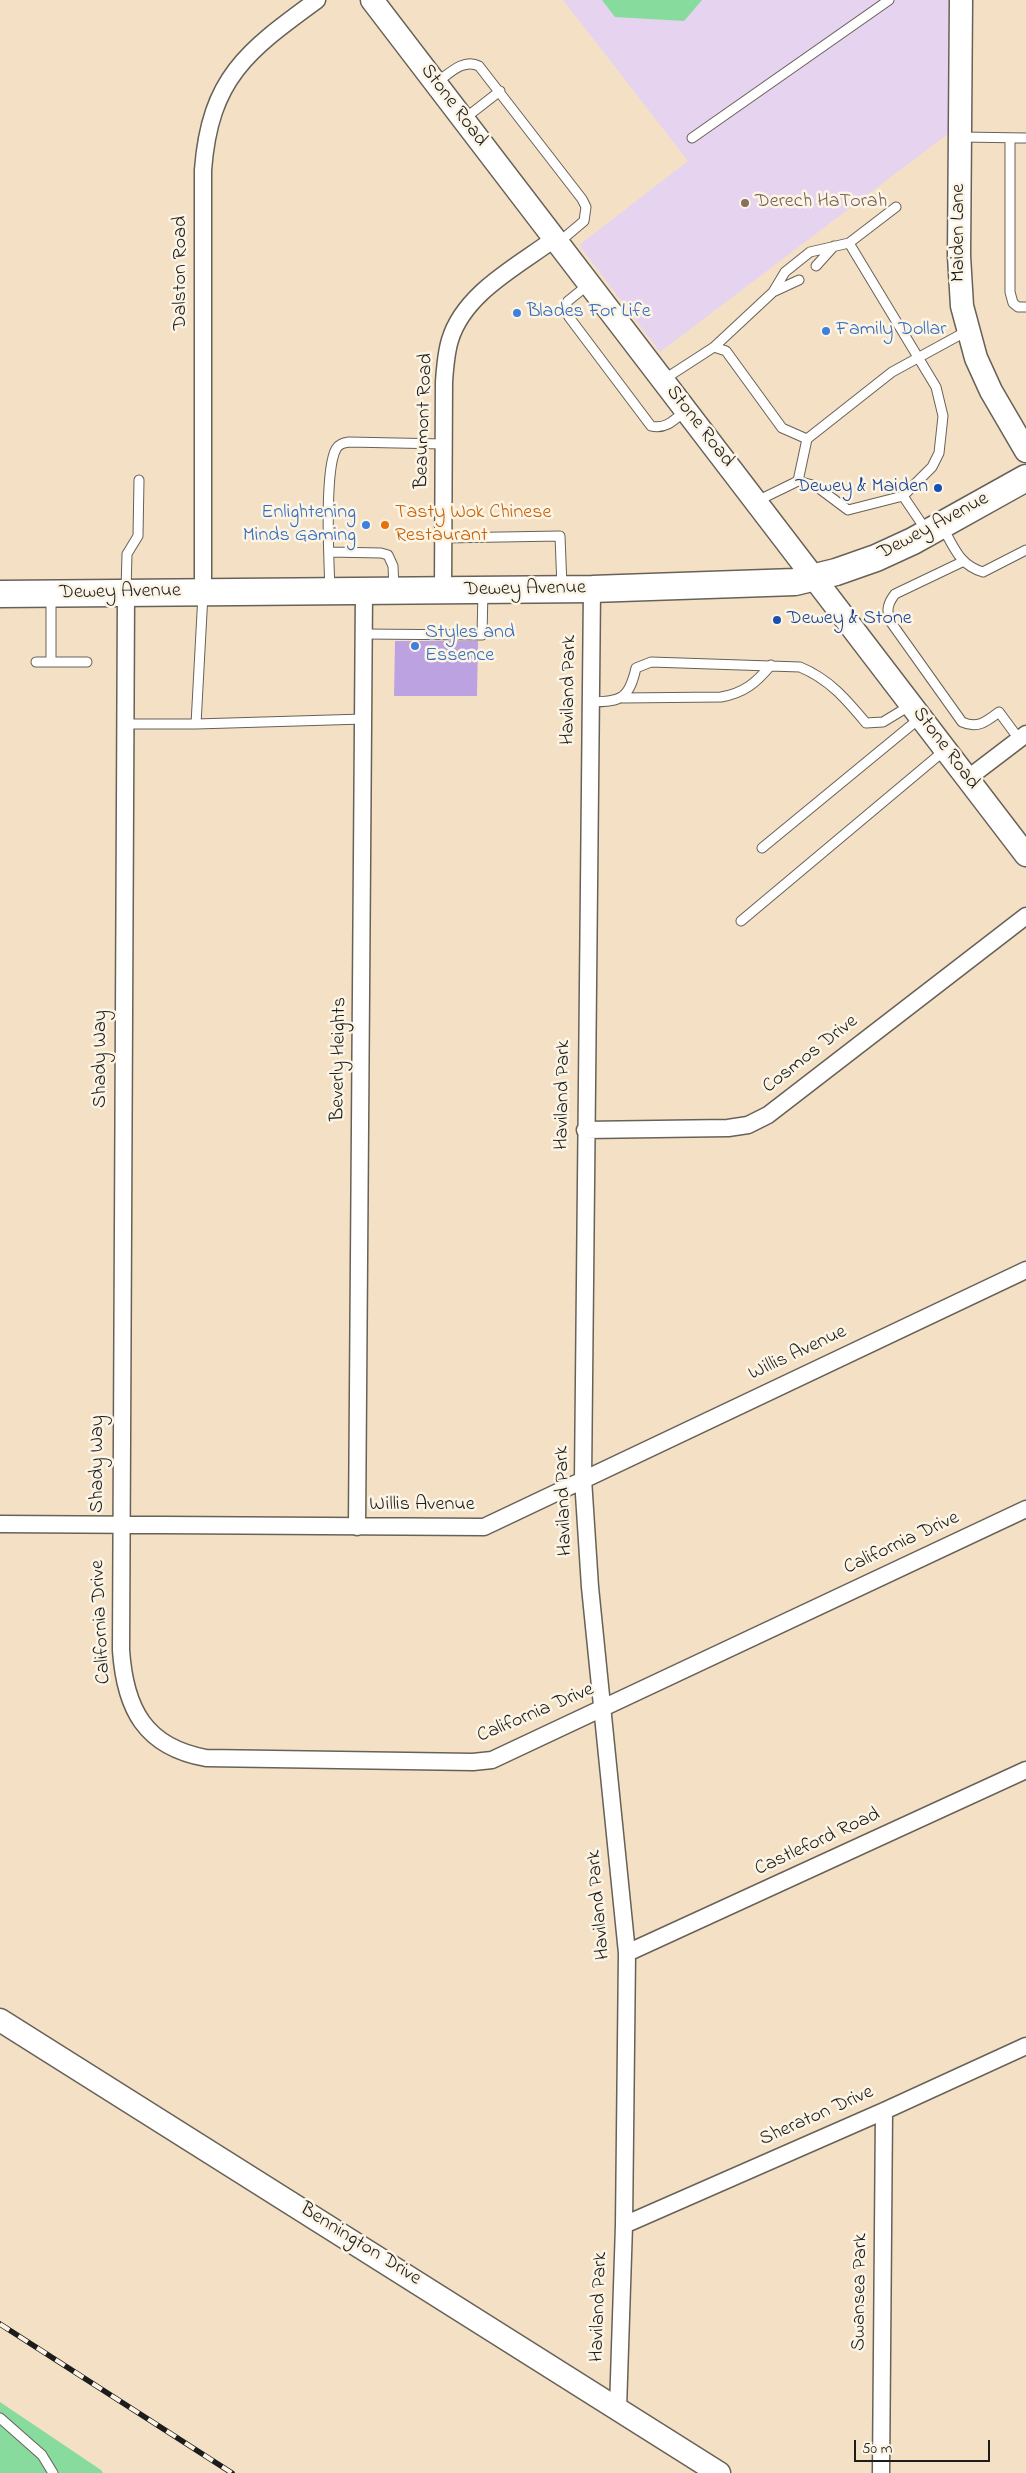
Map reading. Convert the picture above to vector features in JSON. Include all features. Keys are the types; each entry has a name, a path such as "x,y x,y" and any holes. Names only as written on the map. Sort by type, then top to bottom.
{"main road":[{"name":"Dewey Avenue","path":"0,594 203,591 562,590 774,584 816,578 876,558 934,529 1026,478"}],"street":[{"name":"Dalston Road","path":"203,591 203,170 210,121 219,96 232,73 248,54 274,31 317,0"},
{"name":"Stone Road","path":"372,0 1026,855"},
{"name":"Maiden Lane","path":"961,0 959,281 967,331 976,358 991,391 1026,451"},
{"name":"Beaumont Road","path":"444,591 444,444 446,360 450,338 474,301 490,286 556,241"},
{"name":"Haviland Park","path":"592,589 585,1130 583,1479 590,1587 627,1953 624,2225 618,2409"},
{"name":"Beverly Heights","path":"357,1527 364,591"},
{"name":"Shady Way","path":"120,1524 126,593"},
{"path":"967,779 1022,736"},
{"name":"Cosmos Drive","path":"585,1130 728,1128 748,1125 768,1115 1026,916"},
{"name":"Willis Avenue","path":"0,1524 484,1527 1026,1270"},
{"name":"California Drive","path":"120,1524 123,1678 137,1716 165,1744 185,1754 206,1758 473,1762 492,1760 1026,1509"},
{"name":"Castleford Road","path":"627,1953 1026,1770"},
{"name":"Bennington Drive","path":"0,2020 719,2473"},
{"name":"Sheraton Drive","path":"624,2225 884,2111 1026,2046"},
{"name":"Swansea Park","path":"881,2473 884,2111"}],"lane":[{"path":"692,138 889,0"},
{"path":"436,83 462,65 473,63 485,72 500,91 586,206 584,221 556,241"},
{"path":"463,120 500,91"},
{"path":"961,137 1026,138"},
{"path":"1010,138 1010,292 1013,303 1018,307 1026,307"},
{"path":"663,380 714,347 773,292 785,272 810,252 849,243 896,207"},
{"path":"757,502 798,481 816,486 848,510 903,496 932,467 939,453 943,416 936,387 920,357 849,243"},
{"path":"816,266 834,246"},
{"path":"773,292 798,280"},
{"path":"589,284 568,301 565,308 569,317 651,426 658,428 665,426 686,410"},
{"path":"798,481 807,439 892,372 967,331"},
{"path":"714,347 726,351 782,428 807,439"},
{"path":"330,591 331,468 337,449 342,443 349,442 444,444"},
{"path":"126,593 127,554 138,536 139,480"},
{"path":"903,496 962,562 973,569 983,572 1026,550"},
{"path":"444,538 560,536 562,590"},
{"path":"329,552 381,553 388,555 393,566 394,591"},
{"path":"962,562 895,594 890,600 888,608 890,621 962,722 973,726 982,724 999,712 1022,736"},
{"path":"363,634 482,635 483,590"},
{"path":"196,724 203,591"},
{"path":"51,594 51,662"},
{"path":"36,662 87,662"},
{"path":"623,698 632,687 636,668 651,662 771,665 800,667 818,674 840,691 866,723 883,722 916,711"},
{"path":"591,702 610,702 623,698 721,697 737,694 751,687 771,665"},
{"path":"762,848 916,711"},
{"path":"126,724 364,719"},
{"path":"741,921 945,750"},
{"path":"0,2418 42,2455 53,2473"}],"shaded area":[{"name":"Derech HaTorah","path":"563,0 949,0 949,133 660,352 579,245 688,161"}],"green space":[{"path":"602,0 702,0 684,21 615,17"},
{"path":"0,2402 101,2470 103,2473 0,2473"}],"building":[{"path":"395,641 478,641 477,696 394,696"}],"railway":[{"path":"0,2324 232,2473"}],"place":[{"name":"Derech HaTorah","path":"745,203"},
{"name":"Blades For Life","path":"517,313"},
{"name":"Family Dollar","path":"826,331"},
{"name":"Dewey & Maiden","path":"938,488"},
{"name":"Enlightening Minds Gaming","path":"366,525"},
{"name":"Tasty Wok Chinese Restaurant","path":"385,525"},
{"name":"Dewey & Stone","path":"777,620"},
{"name":"Styles and Essence","path":"415,646"}]}
